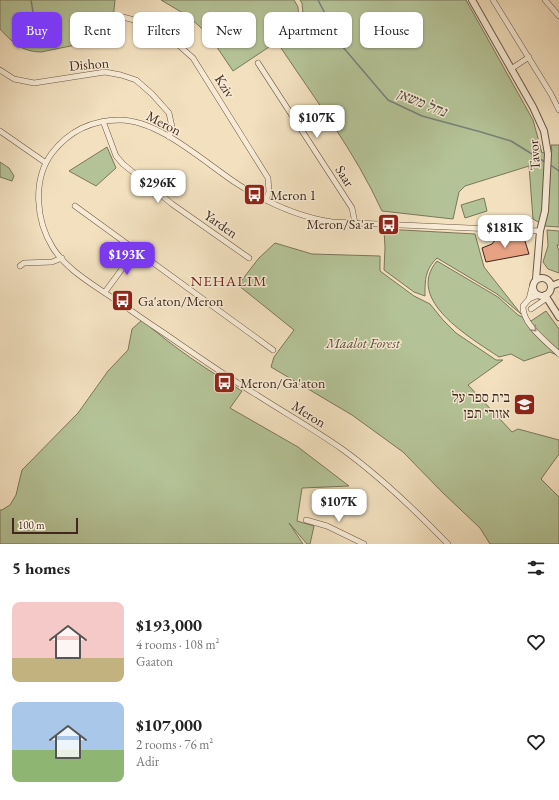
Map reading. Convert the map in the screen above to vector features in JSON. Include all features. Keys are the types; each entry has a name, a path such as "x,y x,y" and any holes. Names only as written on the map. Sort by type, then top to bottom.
{"street":[{"name":"Tavor","path":"472,0 533,107 544,131 548,154 545,211 540,231 536,279"},
{"path":"493,0 559,108"},
{"path":"545,0 557,14"},
{"path":"557,14 559,7"},
{"name":"Kziv","path":"125,18 145,23 164,32 193,58 268,178 269,192 266,200"},
{"path":"511,69 529,57"},
{"name":"Saar","path":"258,63 352,208 355,223"},
{"name":"Dishon","path":"0,70 14,79 34,83 105,72 136,80 152,94 169,113 172,127 169,137"},
{"name":"Meron","path":"448,544 390,487 341,449 235,382 105,292 76,274 54,250 45,233 40,218 39,191 46,163 57,147 69,136 82,128 103,121 121,120 148,126 169,137 240,185 266,200 295,214 315,220 540,231"},
{"name":"Yarden","path":"103,121 116,156 123,164 172,204 249,258"},
{"path":"0,131 46,163"},
{"path":"75,206 273,350"},
{"path":"105,292 136,250"},
{"path":"20,266 24,263 52,262 62,258"},
{"path":"531,309 549,291 549,281 544,278 536,279 522,311 527,322 559,354"},
{"path":"550,286 559,283"},
{"path":"532,287 534,292 544,296 559,317"},
{"path":"528,299 544,296"},
{"path":"306,520 326,526 364,544"}],"green space":[{"path":"0,0 115,0 114,12 70,12 70,46 62,48 62,12 12,12 12,41 0,29"},
{"path":"161,0 294,0 298,7 298,12 264,12 264,48 268,48 233,71 217,48 256,48 256,12 202,12 202,29 194,21 194,12 181,12"},
{"path":"300,0 466,0 533,120 542,153 552,151 551,145 559,145 559,227 545,226 533,219 529,166 465,186 459,192 453,219 382,211 360,168 347,147 281,48 352,48 352,12 303,12 302,3"},
{"path":"23,48 61,48 41,52"},
{"path":"107,147 116,168 96,186 69,171"},
{"path":"0,162 9,168 14,176 12,181 0,177"},
{"path":"484,198 487,211 465,218 461,205"},
{"path":"384,229 475,234 484,267 521,314 497,294 437,258 426,275 425,296 414,292 384,270"},
{"path":"547,230 559,231 559,245 557,245 559,251 559,273 548,269 543,262 548,246"},
{"name":"Maalot Forest","path":"275,243 312,254 380,256 380,271 414,296 430,304 456,333 496,360 503,360 468,385 512,432 518,429 559,440 559,454 541,479 559,497 559,544 490,544 480,528 403,452 352,415 271,367 274,357 294,330 238,285 259,258"},
{"path":"437,261 498,297 518,315 531,321 546,311 559,329 559,356 550,352 524,361 511,354 499,357 458,329 435,304 429,290 429,276"},
{"path":"142,320 190,358 242,391 230,408 298,447 349,486 302,488 297,521 314,526 310,544 307,544 289,523 303,544 0,544 0,510 10,505 16,495 22,470 78,413 108,371 128,350 132,329"}],"building":[{"path":"524,238 529,254 486,262 482,248 492,244 495,240"}],"waterway":[{"path":"31,0 33,12"},
{"name":"נחל משאן","path":"318,0 342,46 388,100 422,116 511,141 545,162"},
{"name":"נחל משאן","path":"549,164 559,171"}],"place":[{"name":"Meron 1","path":"254,195"},
{"name":"Meron/Sa'ar","path":"389,224"},
{"name":"Ga'aton/Meron","path":"122,301"},
{"name":"Meron/Ga'aton","path":"225,383"},
{"name":"בית ספר על אזורי תפן","path":"525,405"}],"district":[{"name":"NEHALIM","path":"229,280"}]}
